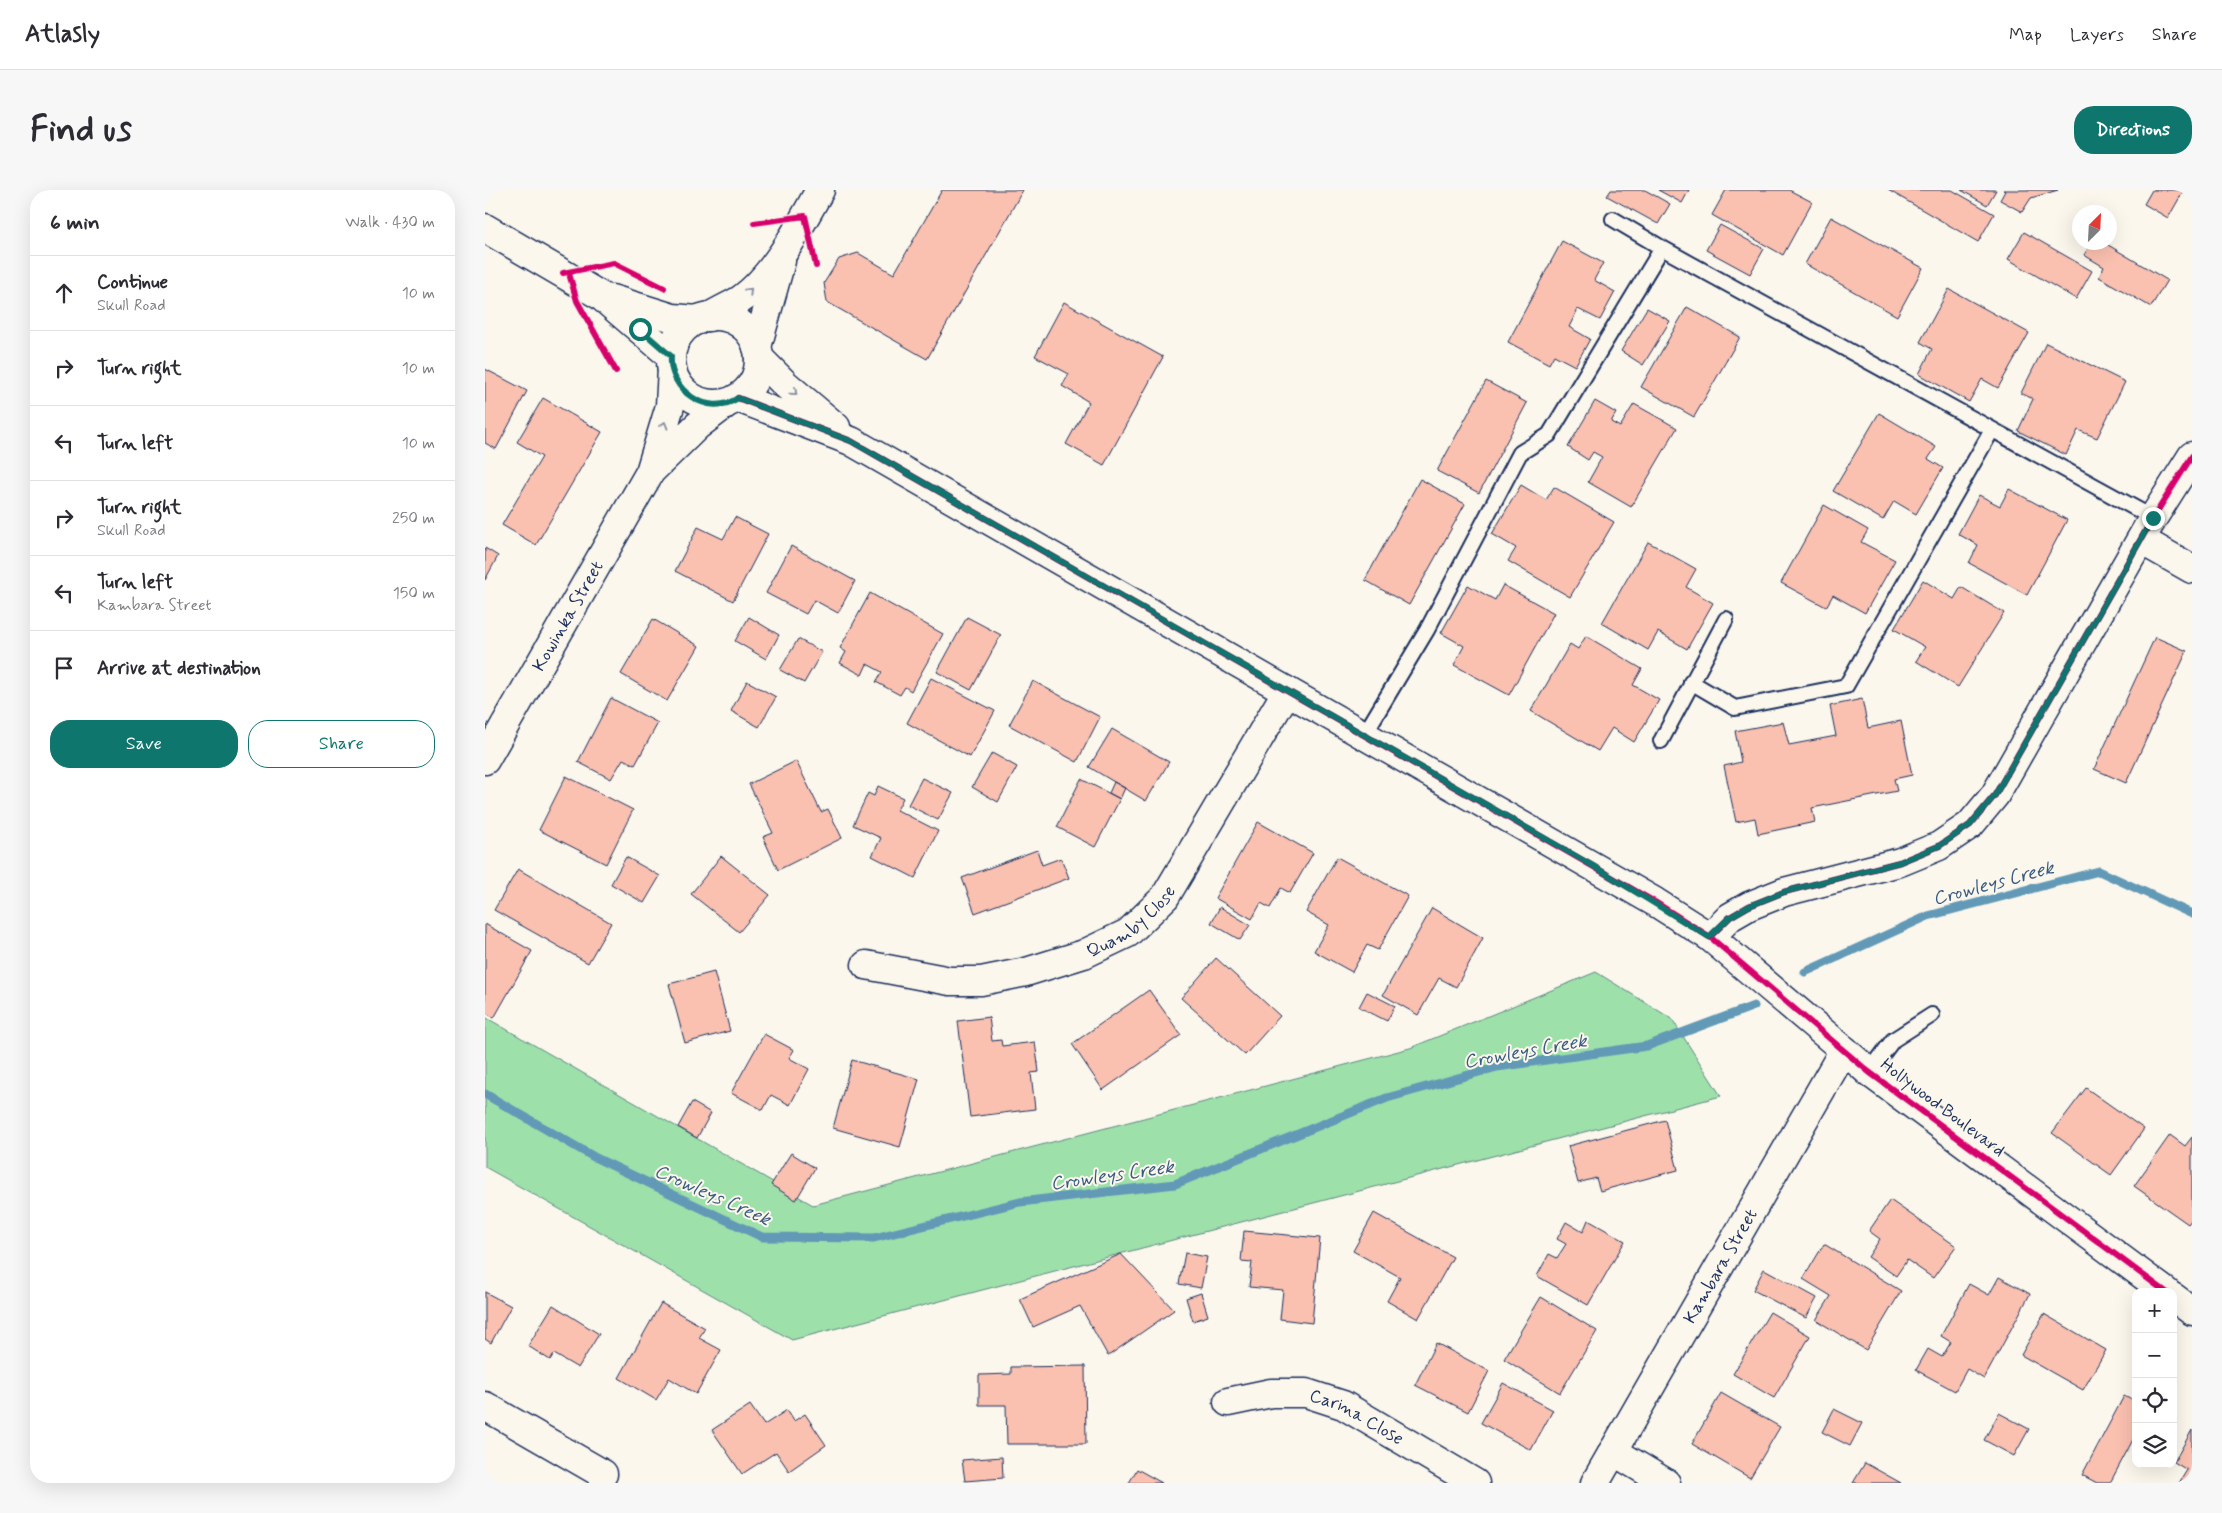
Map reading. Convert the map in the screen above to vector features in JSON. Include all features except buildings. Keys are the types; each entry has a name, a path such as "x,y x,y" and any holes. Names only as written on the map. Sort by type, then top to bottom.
{"street":[{"path":"601,296 673,318 703,318 717,316 732,319 744,327 754,339 758,352 759,368 755,381 733,401 720,405 705,404 692,398 681,389 673,376 672,348 678,335 689,324 703,318 741,299 784,252 820,190"},
{"path":"485,228 601,296 672,362"},
{"path":"758,352 784,252"},
{"path":"758,352 785,384 851,441"},
{"name":"Kowinka Street","path":"485,760 650,472 670,406 672,362"},
{"path":"733,401 851,441"},
{"name":"Kowinka Street","path":"650,472 697,426 733,401"},
{"name":"Hollywood Boulevard","path":"851,441 1595,867 1709,937 1869,1072 2161,1288"},
{"path":"1709,937 1730,917 1749,906 1784,892 1900,862 1939,846 1970,825 1995,795 2147,529 2192,456"},
{"path":"2147,529 2192,569"},
{"name":"Quamby Close","path":"866,964 950,981 981,981 1026,972 1084,954 1129,933 1165,898 1287,692"},
{"name":"Kambara Street","path":"1595,1483 1844,1050"},
{"path":"2177,1300 2192,1311"},
{"name":"Carina Close","path":"1228,1402 1271,1393 1306,1393 1343,1406 1475,1483"},
{"path":"485,1406 603,1474"},
{"path":"1613,1451 1666,1483"}],"lane":[{"path":"1613,219 1992,430 2147,529"},
{"path":"1364,735 1427,630 1520,453 1549,435 1663,248"},
{"path":"1691,682 1735,708 1846,686 1992,430"},
{"path":"1661,741 1726,618"},
{"path":"1869,1072 1893,1040 1932,1016"}],"green space":[{"path":"1596,972 1672,1019 1721,1096 792,1340 485,1167 485,1017 813,1205 1410,1048"}],"waterway":[{"name":"Crowleys Creek","path":"1805,972 1928,916 2099,871 2192,914"},
{"name":"Crowleys Creek","path":"485,1094 594,1157 762,1237 874,1238 1020,1202 1175,1184 1387,1098 1497,1067 1647,1046 1754,1006"}],"cycle path":[{"path":"754,223 805,216 816,266"},
{"path":"563,273 614,263 664,288"},
{"path":"570,277 577,301 616,371"},
{"path":"738,398 851,441 1655,902 1710,937 1869,1072 2161,1288"},
{"path":"1710,937 1730,917 1749,906 1784,892 1900,862 1939,846 1970,825 1995,795 2153,518 2192,456"}],"route":[{"path":"640,329 671,356 673,376 681,389 692,398 705,404 720,405 738,398 851,441 1595,867 1655,902 1709,937 1730,917 1749,906 1784,892 1900,862 1939,846 1970,825 1995,795 2153,518"}]}
